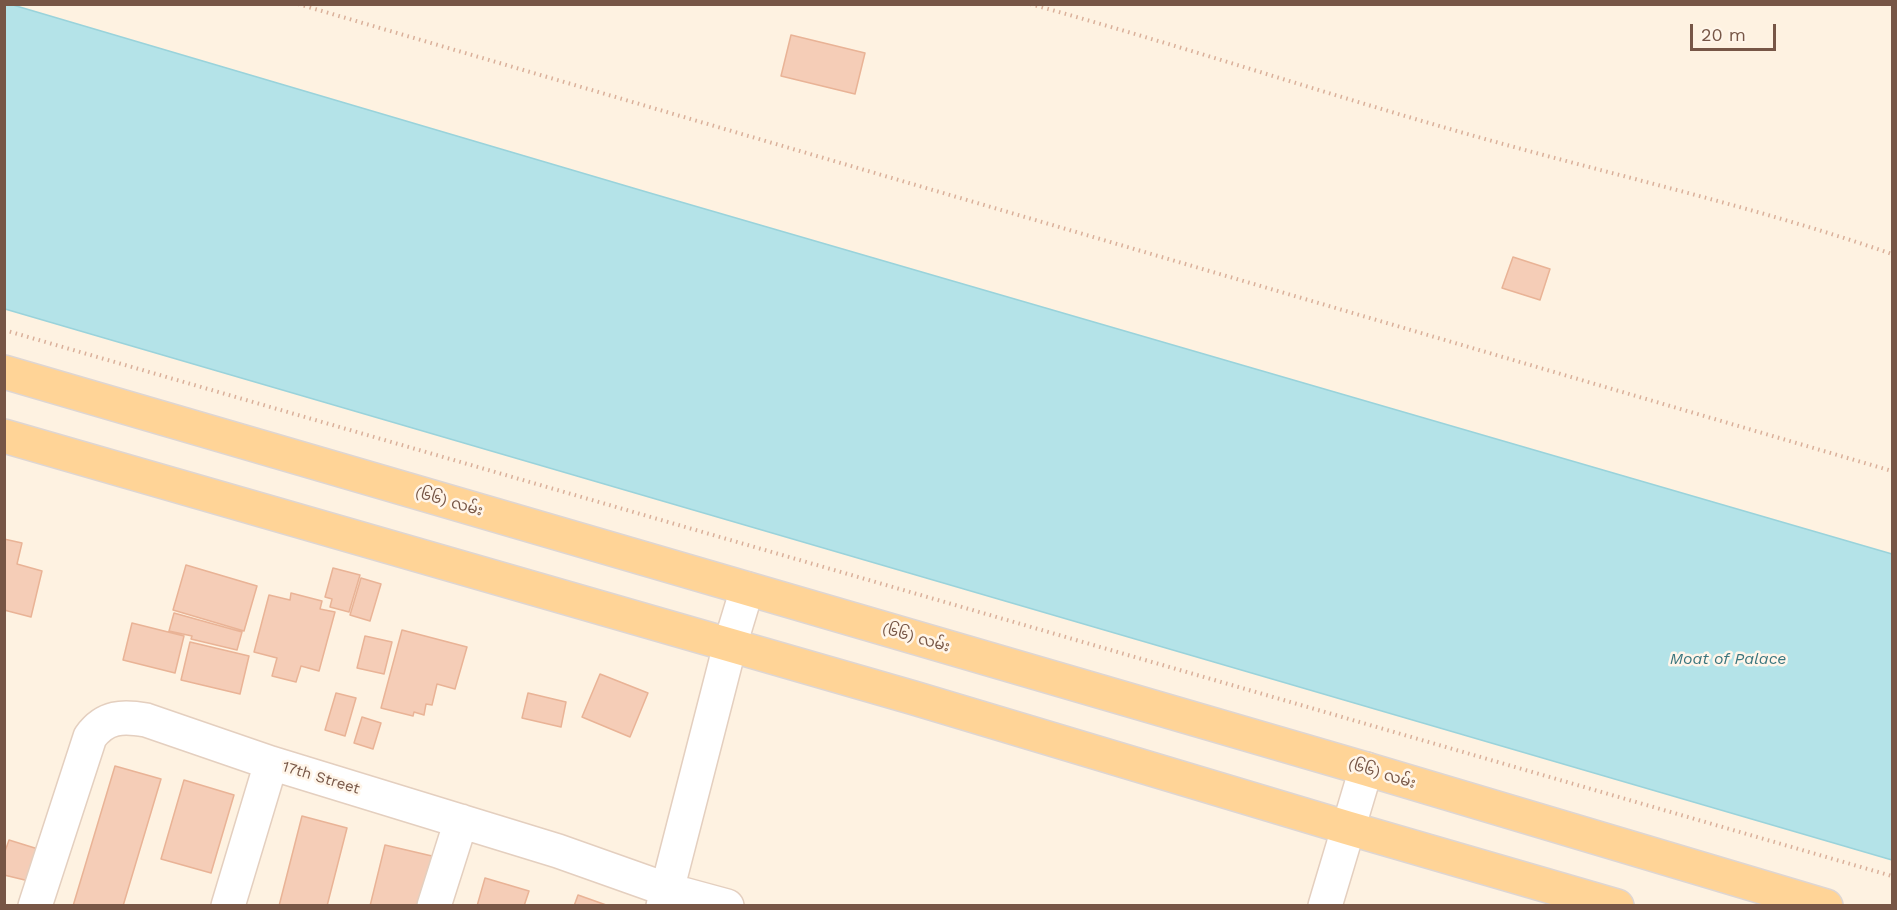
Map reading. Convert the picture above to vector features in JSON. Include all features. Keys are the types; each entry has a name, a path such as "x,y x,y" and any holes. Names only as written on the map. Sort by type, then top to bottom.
{"main road":[{"name":"(၆၆) လမ်း","path":"4,372 1366,769 1826,906"},
{"path":"4,436 730,645 1617,906"}],"street":[{"path":"666,898 730,645 747,588"},
{"name":"17th Street","path":"35,906 86,748 97,728 112,719 127,717 146,720 271,764 558,851 666,898 727,906"},
{"path":"228,906 271,764"},
{"path":"1325,906 1366,769"},
{"path":"435,906 460,821"}],"path":[{"path":"298,4 1893,471"},
{"path":"1030,4 1125,30 1393,113 1579,166 1763,213 1893,254"},
{"path":"4,330 1893,876"}],"water":[{"name":"Moat of Palace","path":"4,5 13,5 650,193 1892,554 1892,860 5,309"}],"building":[{"path":"791,35 865,53 855,94 781,76"},
{"path":"1513,257 1550,269 1540,300 1502,288"},
{"path":"4,539 22,543 17,564 42,571 31,617 4,610"},
{"path":"186,565 257,586 244,631 173,610"},
{"path":"333,568 360,575 349,612 330,607 332,599 325,597"},
{"path":"361,578 381,584 370,621 350,615"},
{"path":"291,593 322,601 320,609 335,612 319,671 301,666 296,682 272,676 277,658 254,652 269,595 290,600"},
{"path":"174,613 242,632 237,650 169,631"},
{"path":"132,623 184,636 175,673 123,660"},
{"path":"402,630 467,647 455,689 437,684 432,705 426,704 424,715 414,712 413,716 381,708"},
{"path":"365,636 392,642 384,674 357,668"},
{"path":"190,642 249,656 240,694 181,680"},
{"path":"600,674 648,693 630,737 582,717"},
{"path":"336,693 356,698 345,736 325,730"},
{"path":"528,693 566,702 561,727 522,718"},
{"path":"362,717 381,723 373,749 354,743"},
{"path":"115,766 161,779 123,906 73,906"},
{"path":"184,780 234,795 211,873 161,859"},
{"path":"302,816 347,828 327,906 279,906"},
{"path":"9,840 38,849 29,881 4,875 4,854"},
{"path":"385,845 432,856 420,906 370,906"},
{"path":"485,878 529,891 524,906 477,906"},
{"path":"578,895 609,906 574,906"}]}
